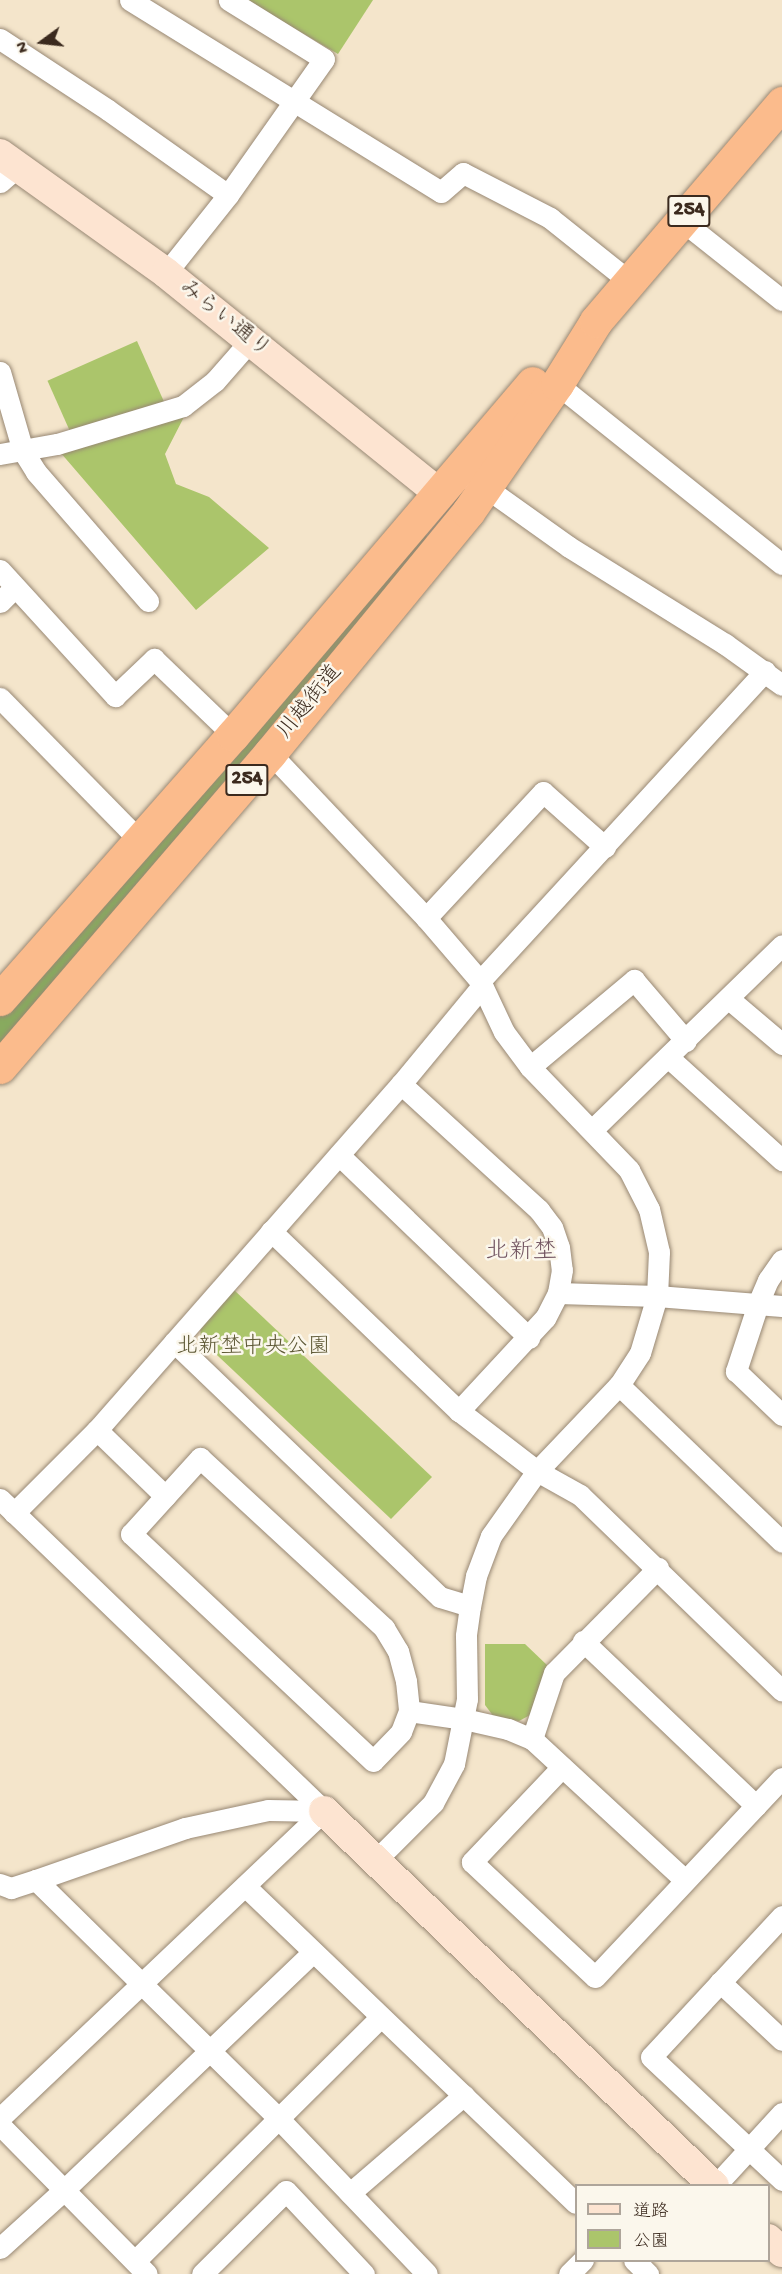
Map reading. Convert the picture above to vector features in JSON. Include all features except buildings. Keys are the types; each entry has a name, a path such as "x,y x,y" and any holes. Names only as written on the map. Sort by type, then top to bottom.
{"highway":[{"name":"川越街道","path":"0,999 233,735 550,364 596,321 782,103"},
{"name":"川越街道","path":"0,1067 270,753 468,512 557,384 596,321"}],"street":[{"path":"130,0 441,192 463,173 550,218 629,281"},
{"path":"166,273 228,195 324,59 230,0"},
{"path":"0,39 108,110 228,195"},
{"name":"みらい通り","path":"6,168 166,273 440,494"},
{"path":"681,220 782,300"},
{"path":"0,454 22,452 163,414 183,406 215,381 250,341"},
{"path":"0,372 22,452 36,472 148,601"},
{"path":"557,384 782,564"},
{"path":"440,494 453,495 471,486 485,487 569,547 765,671 782,685"},
{"path":"0,570 115,696 154,658 233,735"},
{"path":"0,602 15,587"},
{"path":"712,2184 7,1506 97,1430 401,1084 481,983 765,671"},
{"path":"0,698 140,841"},
{"path":"270,753 426,918 481,983 504,1032 530,1067 629,1170 649,1209 659,1252 657,1296 640,1353 619,1385 537,1471 491,1536 476,1576 470,1606 466,1636 464,1719 454,1764 433,1803 375,1861"},
{"path":"426,918 543,792 605,847"},
{"path":"592,1130 686,1041 782,945"},
{"path":"530,1067 634,980 686,1041"},
{"path":"729,999 782,1044"},
{"path":"668,1057 782,1160"},
{"path":"401,1084 539,1210 552,1227 559,1247 562,1270 558,1293 545,1318 529,1338 459,1411"},
{"path":"339,1155 529,1338"},
{"path":"271,1231 459,1411 537,1471 580,1495 782,1690"},
{"path":"782,1260 768,1280 758,1304 736,1371 782,1414"},
{"path":"558,1293 657,1296 782,1306"},
{"path":"174,1342 440,1598 470,1606"},
{"path":"619,1385 782,1542"},
{"path":"97,1430 165,1496"},
{"path":"200,1458 384,1628 398,1651 406,1681 409,1711 401,1732 373,1761 131,1534 165,1496 200,1458"},
{"path":"532,1739 554,1673 583,1641 658,1568"},
{"path":"583,1641 756,1806"},
{"path":"409,1711 464,1719 508,1729 532,1739 685,1880"},
{"path":"562,1767 472,1862 595,1977 782,1778"},
{"path":"0,1884 11,1888 185,1828 268,1810 324,1810"},
{"path":"0,2118 324,1810"},
{"path":"36,1880 210,2049 427,2274"},
{"path":"244,1886 575,2202"},
{"path":"782,1916 651,2057 782,2180"},
{"path":"0,2248 313,1952"},
{"path":"720,1982 782,2040"},
{"path":"0,2125 141,2267 279,2119 380,2018"},
{"path":"350,2193 464,2095"},
{"path":"716,2184 782,2113"},
{"path":"202,2274 286,2192 364,2274"},
{"path":"770,2241 782,2252"},
{"path":"569,2274 582,2262"},
{"path":"636,2262 648,2274"}],"green space":[{"path":"246,0 373,0 338,54"},
{"path":"137,341 165,405 76,445 47,381"},
{"path":"185,415 165,454 176,484 209,497 269,548 196,610 60,452"},
{"path":"425,535 432,541 0,1054 0,1014"},
{"name":"北新埜中央公園","path":"233,1289 432,1477 391,1519 201,1340 200,1325"},
{"path":"485,1644 525,1644 548,1666 532,1714 519,1721 494,1717 485,1705"}],"district":[{"name":"北新埜","path":"521,1253"}]}
